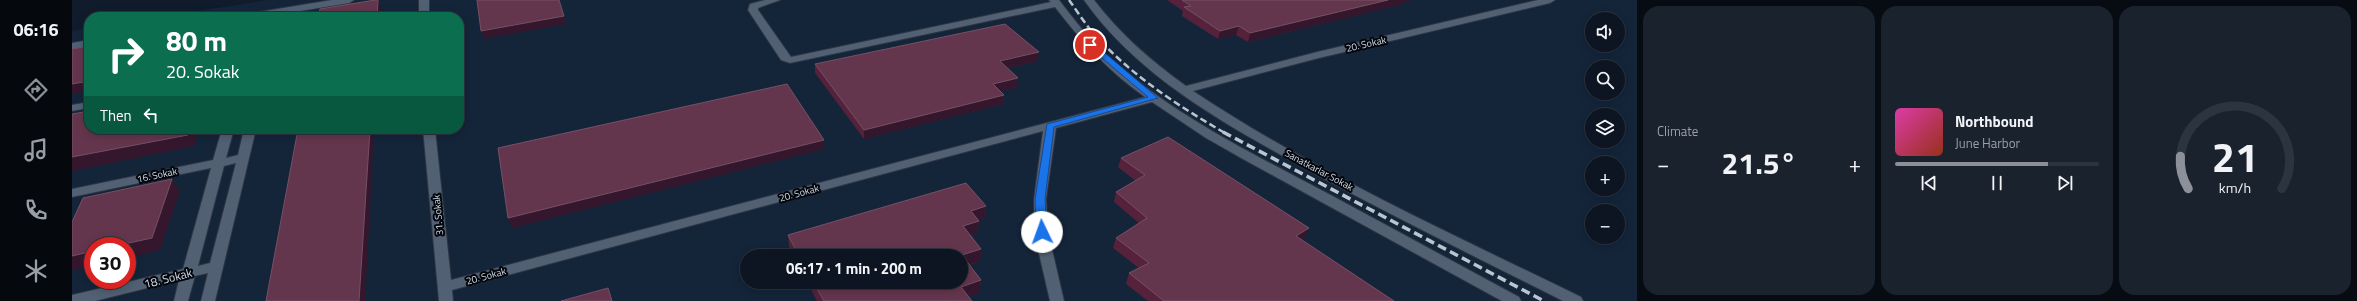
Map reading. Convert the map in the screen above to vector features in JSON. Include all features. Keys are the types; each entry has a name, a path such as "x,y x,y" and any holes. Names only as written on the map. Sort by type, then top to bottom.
{"street":[{"path":"292,12 349,0"},
{"path":"424,0 424,12"},
{"path":"775,0 758,3 753,6 753,10 785,58 790,60 1055,2 1067,20 1090,45 1154,98 1207,134 1514,301"},
{"name":"Sanatkarlar Sokak","path":"1089,0 1097,12 1123,41 1184,90 1308,166 1576,301"},
{"name":"20. Sokak","path":"1184,90 1317,55 1550,0"},
{"path":"72,46 84,44"},
{"name":"20. Sokak","path":"445,287 1154,98"},
{"path":"72,108 84,106"},
{"path":"1050,126 1040,199 1042,232 1057,301"},
{"path":"181,301 227,134"},
{"path":"208,301 249,134"},
{"name":"31. Sokak","path":"430,134 446,301"},
{"name":"16. Sokak","path":"72,193 243,158"},
{"name":"18. Sokak","path":"72,301 217,266"}],"shaded area":[{"path":"268,0 1637,0 1637,301 72,301 72,31 84,29 84,134 464,134 464,12 192,12"}],"building":[{"path":"378,0 377,12 319,12 320,9"},
{"path":"477,0 559,0 564,16 481,31"},
{"path":"1182,0 1388,0 1250,33 1239,26 1220,31 1184,7 1191,6"},
{"path":"1005,24 1039,52 1000,61 1018,78 993,84 1004,95 864,130 815,64"},
{"path":"84,47 84,82 72,84 72,49"},
{"path":"787,84 824,140 508,218 498,148"},
{"path":"84,112 84,134 188,134 72,157 72,114"},
{"path":"297,134 370,134 359,301 266,301"},
{"path":"1168,137 1309,228 1296,236 1394,301 1164,301 1129,273 1149,263 1116,238 1147,218 1116,192 1145,175 1121,158"},
{"path":"172,179 152,238 136,241 136,237 84,237 84,253 72,256 72,222 83,198"},
{"path":"966,183 986,206 971,211 979,221 963,226 981,249 968,253 968,249 795,249 788,235"},
{"path":"968,263 981,280 968,285"},
{"path":"608,288 612,301 561,301"},
{"path":"817,289 963,289 972,301 824,301"}],"railway":[{"path":"1069,0 1091,31 1124,63 1173,101 1225,133"},
{"path":"1223,132 1544,301"}],"route":[{"path":"1042,232 1040,199 1050,126 1154,98 1090,45"}]}
